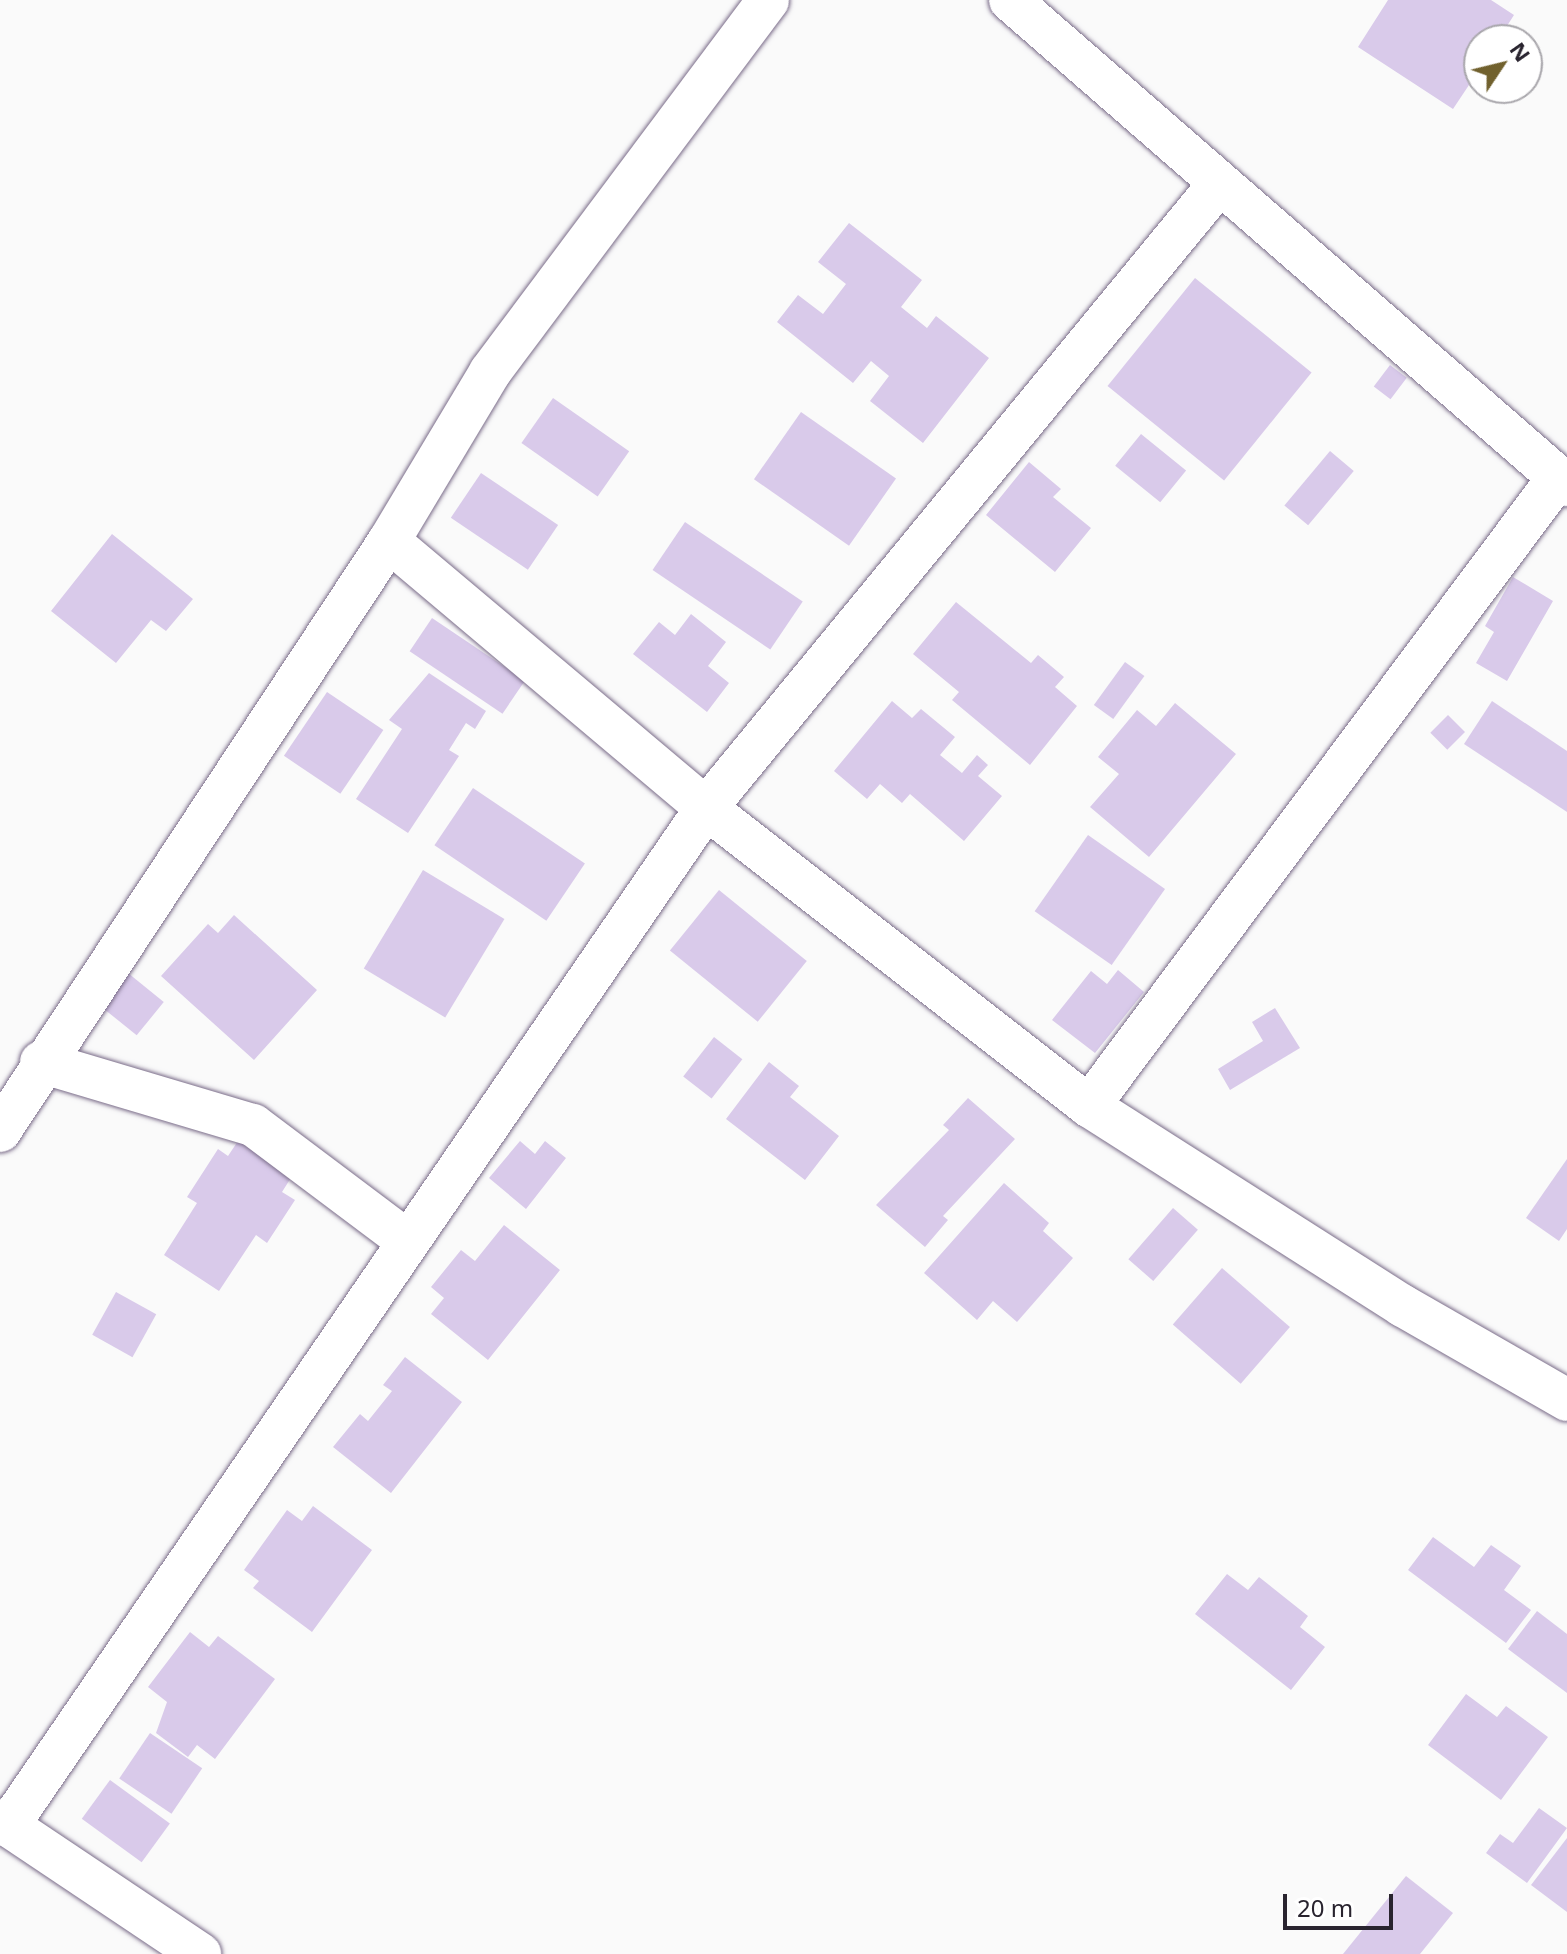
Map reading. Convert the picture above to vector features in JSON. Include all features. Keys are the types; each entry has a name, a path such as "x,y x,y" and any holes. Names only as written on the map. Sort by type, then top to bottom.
{"street":[{"path":"0,1131 41,1062 389,541 490,372 768,0"},
{"path":"1029,7 1219,184 1563,482 1089,1106"},
{"path":"200,1954 4,1823 706,808 1219,184"},
{"path":"389,541 706,808 1089,1106 1403,1306 1567,1400"},
{"path":"41,1062 253,1125 405,1239"}],"building":[{"path":"1388,0 1491,0 1514,15 1508,24 1463,24 1463,94 1453,109 1358,47"},
{"path":"849,223 922,280 901,307 927,328 936,316 989,358 923,443 870,401 889,376 871,361 853,383 777,322 798,295 823,314 846,284 818,262"},
{"path":"1195,278 1312,372 1224,480 1108,386"},
{"path":"1390,365 1407,378 1391,399 1374,387"},
{"path":"553,398 629,451 598,496 521,443"},
{"path":"801,412 896,479 849,546 754,479"},
{"path":"1141,434 1186,471 1160,502 1115,466"},
{"path":"1330,451 1354,471 1308,525 1284,505"},
{"path":"1029,462 1061,489 1053,497 1091,528 1055,572 986,515"},
{"path":"481,473 558,525 528,570 451,518"},
{"path":"685,522 803,601 770,649 653,570"},
{"path":"112,534 193,599 166,631 151,620 116,663 51,611"},
{"path":"1513,577 1553,601 1507,681 1476,663 1494,632 1485,626"},
{"path":"956,602 1031,663 1038,655 1064,677 1055,687 1077,706 1030,765 952,700 959,692 913,654"},
{"path":"691,614 726,642 708,666 729,683 707,712 633,654 659,622 675,635"},
{"path":"432,618 525,681 502,714 410,651"},
{"path":"1125,662 1144,676 1113,719 1094,705"},
{"path":"429,673 486,711 475,729 466,723 449,750 459,756 408,833 356,799 402,729 389,720"},
{"path":"327,692 383,730 340,794 284,756"},
{"path":"892,701 912,718 921,709 955,737 940,755 962,773 977,755 988,765 978,776 1002,796 964,841 910,794 902,803 880,784 867,799 834,771"},
{"path":"1492,701 1567,751 1567,812 1464,744"},
{"path":"1175,703 1236,754 1149,857 1090,807 1119,774 1098,757 1137,710 1156,726"},
{"path":"1448,715 1465,732 1447,750 1430,733"},
{"path":"473,788 585,863 546,921 434,845"},
{"path":"1088,835 1165,889 1112,965 1035,911"},
{"path":"423,870 504,919 445,1018 364,969"},
{"path":"719,890 807,961 758,1022 670,951"},
{"path":"234,915 317,990 254,1060 161,976 208,924 218,933"},
{"path":"1118,970 1144,992 1095,1053 1052,1020 1091,971 1107,984"},
{"path":"128,973 164,1002 137,1035 101,1006"},
{"path":"1275,1008 1300,1048 1230,1090 1218,1069 1263,1041 1252,1022"},
{"path":"714,1037 742,1059 712,1099 683,1076"},
{"path":"769,1062 799,1086 790,1097 839,1136 805,1180 726,1119"},
{"path":"968,1098 1015,1139 943,1216 948,1220 925,1247 876,1205 949,1130 943,1125"},
{"path":"240,1138 294,1173 282,1192 295,1200 267,1243 256,1235 219,1291 164,1255 197,1203 187,1197 218,1149 228,1156"},
{"path":"520,1141 535,1154 545,1141 566,1158 526,1209 489,1178"},
{"path":"1567,1159 1567,1229 1559,1241 1526,1218"},
{"path":"1004,1183 1049,1223 1043,1231 1073,1258 1017,1322 993,1301 977,1320 924,1273"},
{"path":"1173,1208 1198,1230 1153,1281 1128,1259"},
{"path":"504,1225 560,1270 488,1360 431,1314 444,1298 431,1287 461,1250 475,1261"},
{"path":"1222,1268 1290,1327 1241,1384 1173,1325"},
{"path":"116,1292 156,1314 132,1357 92,1335"},
{"path":"405,1357 462,1402 391,1493 333,1447 360,1414 368,1421 392,1391 383,1385"},
{"path":"313,1506 372,1550 312,1632 253,1588 259,1581 244,1570 287,1510 302,1521"},
{"path":"1433,1537 1474,1567 1491,1545 1521,1566 1504,1590 1531,1610 1506,1643 1408,1570"},
{"path":"1227,1574 1248,1590 1259,1577 1308,1616 1300,1627 1325,1647 1291,1690 1195,1614"},
{"path":"1537,1611 1567,1634 1567,1693 1508,1649"},
{"path":"190,1632 209,1647 218,1636 275,1679 215,1759 197,1745 188,1757 156,1733 167,1702 148,1687"},
{"path":"1466,1694 1497,1717 1506,1706 1548,1737 1501,1800 1428,1745"},
{"path":"150,1733 202,1768 171,1814 119,1779"},
{"path":"110,1780 170,1823 142,1862 82,1819"},
{"path":"1539,1808 1567,1828 1527,1883 1486,1853 1500,1834 1513,1843"},
{"path":"1567,1838 1567,1912 1531,1885"},
{"path":"1406,1876 1453,1913 1420,1954 1343,1954"}]}
